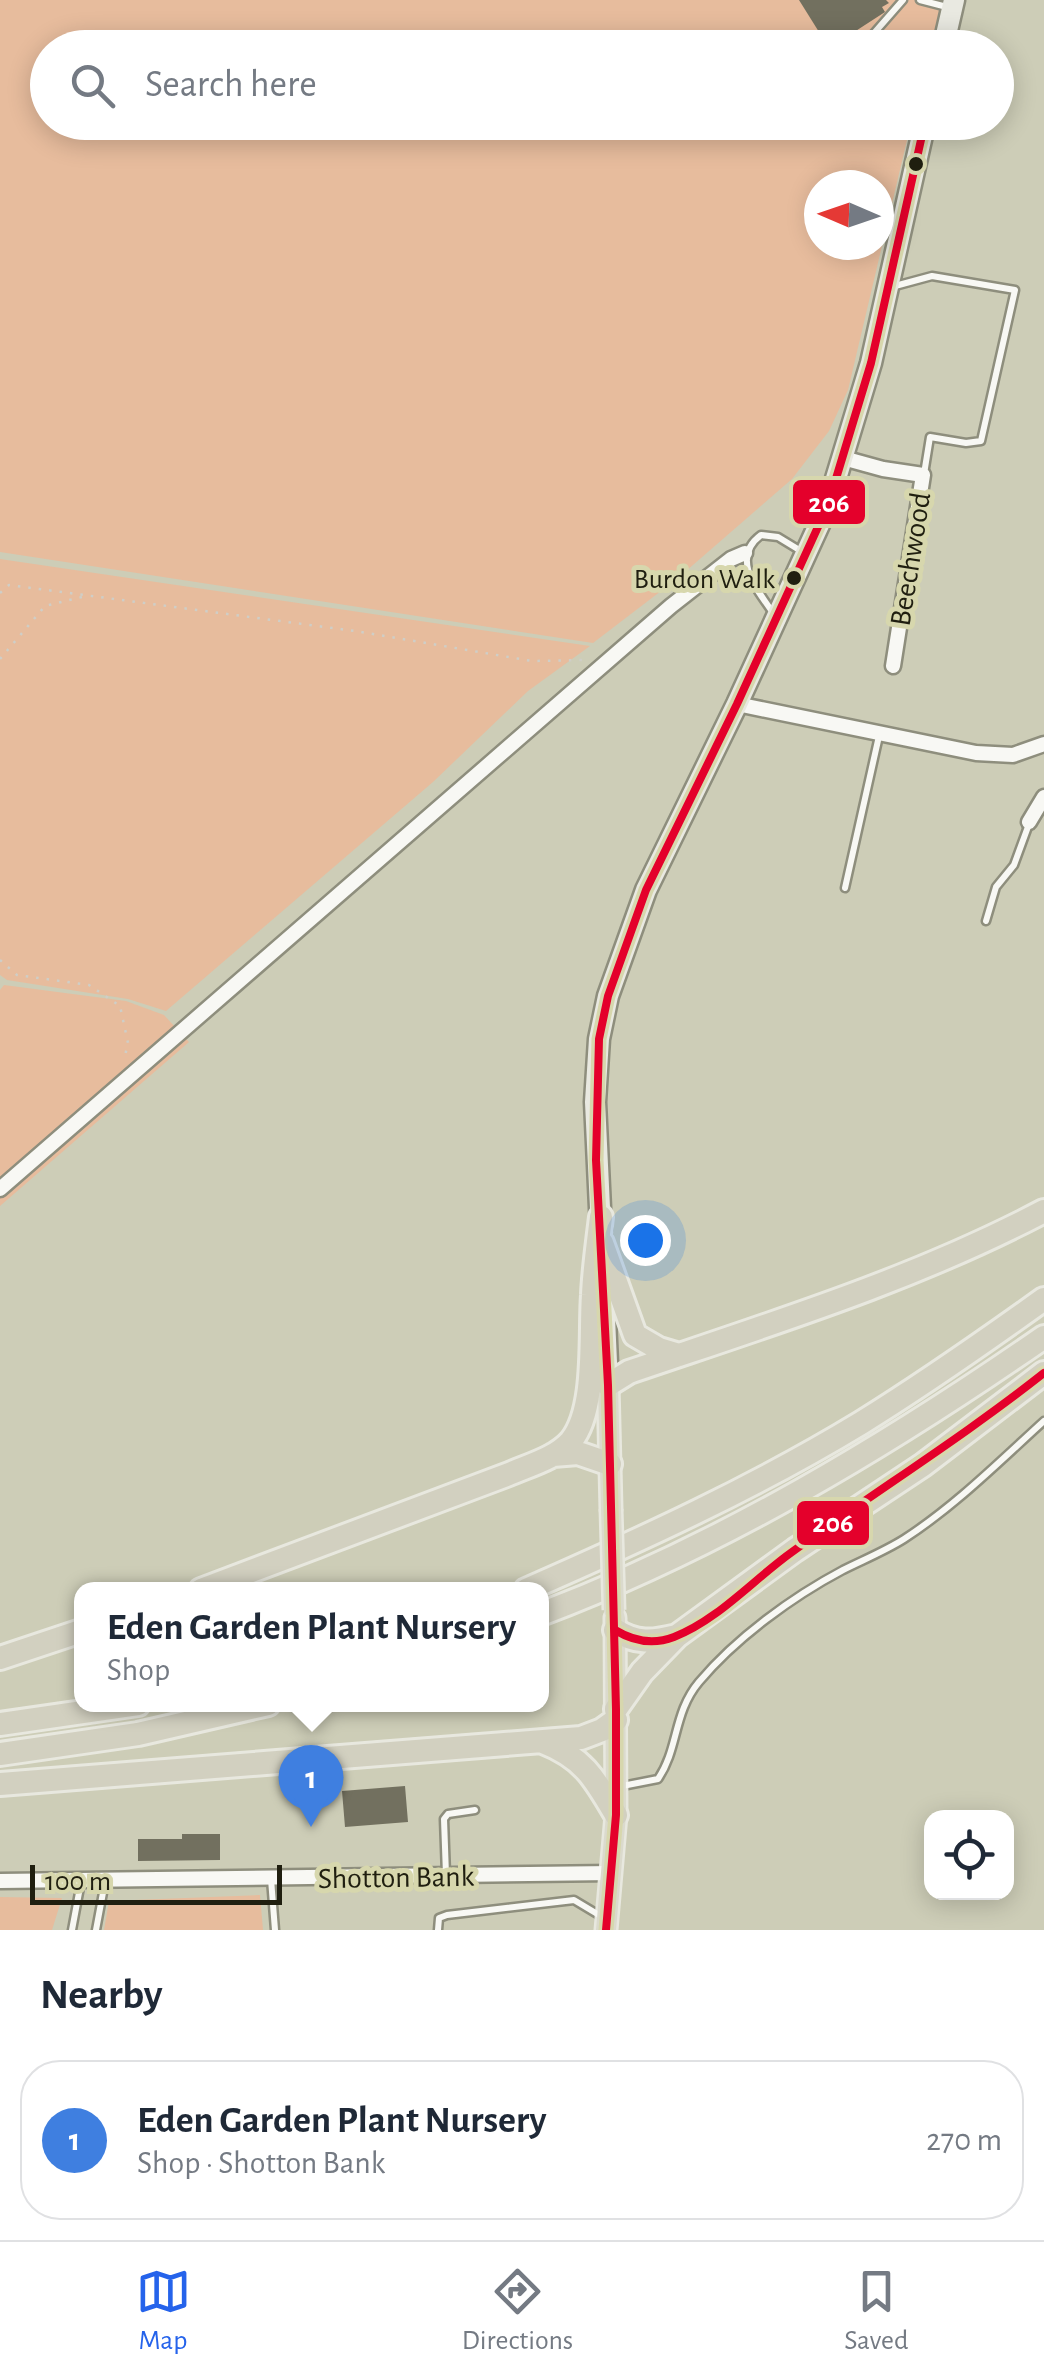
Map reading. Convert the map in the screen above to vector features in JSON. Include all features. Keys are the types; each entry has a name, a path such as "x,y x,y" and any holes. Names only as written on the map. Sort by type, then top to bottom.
{"highway":[{"path":"608,1385 629,1372 907,1275 980,1245 1044,1210"},
{"path":"554,1455 570,1442 587,1403 601,1217"},
{"path":"602,1243 635,1335 659,1349 679,1354"},
{"path":"544,1582 648,1536 841,1434 958,1360 1044,1299"},
{"path":"549,1611 668,1559 769,1509 966,1392 1044,1337"},
{"path":"0,1784 582,1738 602,1730 616,1715 642,1672 677,1636 795,1550 923,1465 1044,1373"},
{"path":"222,1582 554,1455 578,1452 610,1464"},
{"path":"615,1620 636,1641 653,1642 677,1636"},
{"path":"0,1658 74,1633"},
{"path":"0,1724 83,1712"},
{"path":"0,1754 138,1734 233,1712"},
{"path":"541,1741 575,1757 596,1779 616,1815"}],"main road":[{"path":"948,30 954,4"},
{"path":"603,1927 613,1873 616,1715 608,1385 595,1102 599,1038 608,996 646,890 738,704 828,505 889,288 920,140"}],"street":[{"name":"Beechwood","path":"844,458 924,475 893,666"},
{"path":"0,1189 610,659 731,558 745,554"},
{"path":"738,704 994,754 1013,755 1044,746"},
{"path":"1029,822 1044,797"},
{"name":"Shotton Bank","path":"0,1881 613,1873"}],"lane":[{"path":"920,0 954,4"},
{"path":"876,30 900,1"},
{"path":"889,288 932,276 1015,290 981,441 930,438 924,475"},
{"path":"777,618 754,580 745,554 750,543 761,535 778,537 806,554"},
{"path":"845,888 879,734"},
{"path":"986,921 996,887 1014,865 1029,822"},
{"path":"616,1788 658,1779 666,1766 684,1701 707,1673 749,1635 799,1597 933,1518 1044,1421"},
{"path":"446,1876 444,1819 448,1814 475,1810"},
{"path":"271,1879 276,1930"},
{"path":"72,1930 81,1882"},
{"path":"96,1930 106,1882"},
{"path":"438,1930 439,1918 447,1915 574,1900 603,1927"}],"path":[{"path":"0,593 9,585 355,630 532,661 610,659"},
{"path":"0,659 45,606 87,595"},
{"path":"0,960 17,975 89,985 120,1006 128,1043 119,1085"}],"shaded area":[{"path":"0,0 943,0 935,30 30,30 30,140 907,140 894,195 894,170 804,170 804,260 879,260 848,390 829,431 792,479 678,578 593,643 0,552"},
{"path":"0,559 590,646 528,691 433,782 166,1011 128,999 7,980 0,975"},
{"path":"4,985 126,1001 164,1015 189,1042 0,1206 0,990"},
{"path":"260,1895 263,1930 104,1930 109,1901"},
{"path":"0,1897 62,1898 52,1930 0,1930"}],"building":[{"path":"799,0 889,3 882,7 885,12 857,30 818,30"},
{"path":"405,1786 408,1822 345,1827 342,1791"},
{"path":"182,1834 220,1834 220,1860 138,1861 138,1839 182,1839"}],"transit line":[{"name":"206","path":"606,1930 616,1815 616,1709 608,1385 596,1160 599,1039 608,996 646,890 828,505 871,363 921,140"},
{"name":"206","path":"615,1630 651,1641 690,1630 792,1552 1044,1373"}],"place":[{"name":"Burdon Walk","path":"794,578"},
{"name":"Eden Garden Plant Nursery","path":"311,1827"}]}
